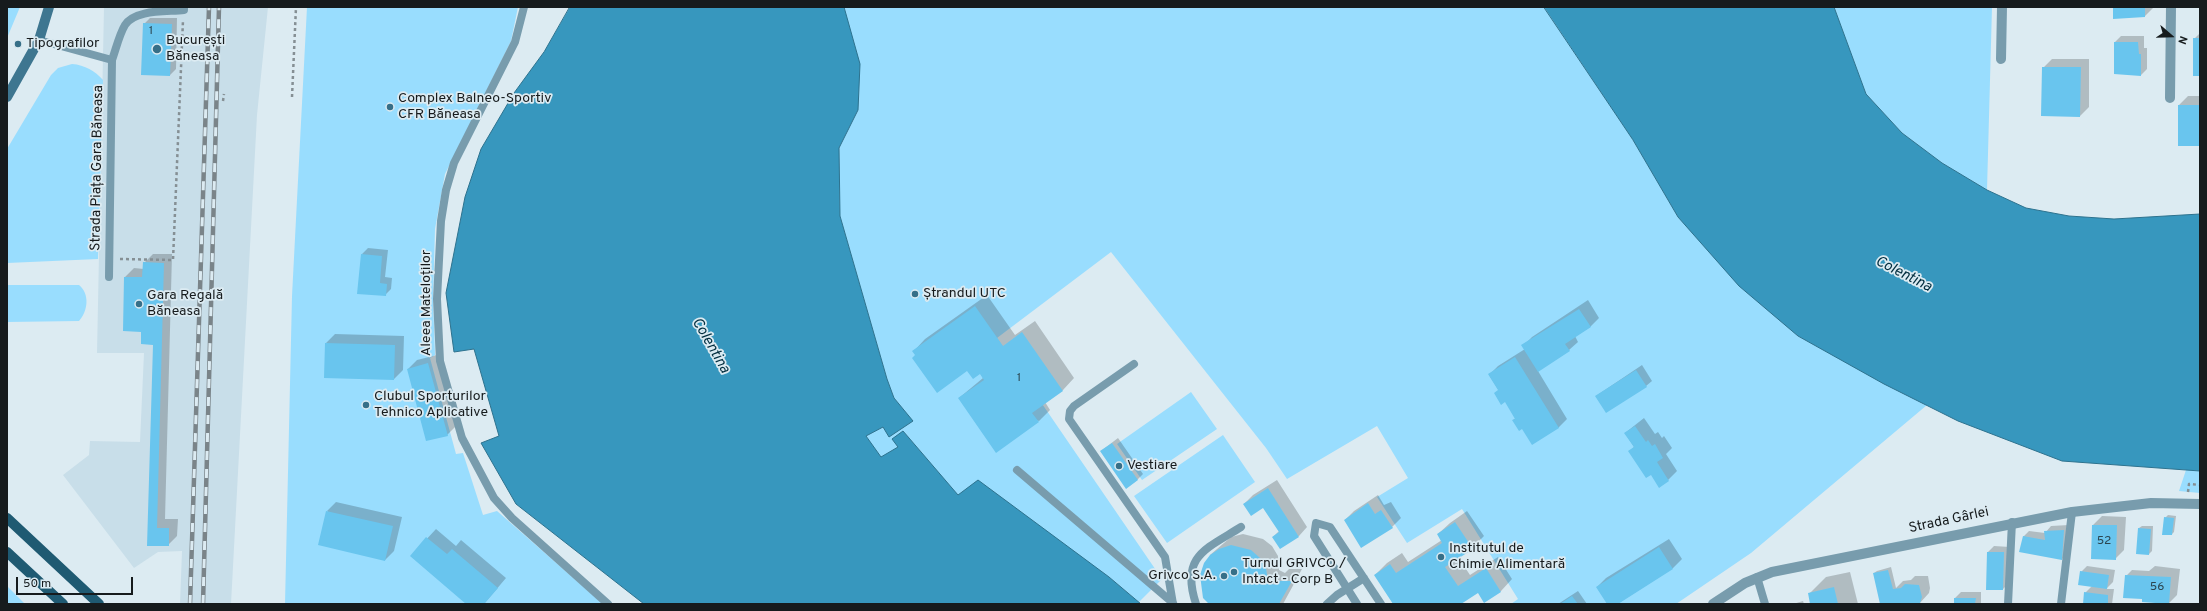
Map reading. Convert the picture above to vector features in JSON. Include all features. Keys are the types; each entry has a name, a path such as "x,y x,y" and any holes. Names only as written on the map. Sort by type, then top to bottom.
{"main road":[{"path":"7,518 99,604"},
{"path":"7,552 63,604"}],"street":[{"path":"7,97 38,40 49,7"},
{"path":"2001,59 2002,7"},
{"path":"2170,7 2170,98"},
{"name":"Strada Gârlei","path":"1713,604 1757,577 1772,572 2012,522 2072,512 2151,503 2200,504"}],"lane":[{"name":"Aleea Mateloților","path":"524,7 514,42 454,163 446,190 441,222 437,298 440,362 462,438 494,498 512,518 608,604"},
{"name":"Strada Piața Gara Băneasa","path":"110,277 112,60 125,25 134,17 184,8"},
{"path":"38,40 112,60"},
{"path":"1134,364 1074,406 1070,411 1069,419 1165,557 1173,604"},
{"path":"1017,470 1173,604"},
{"path":"2061,604 2072,512"},
{"path":"1357,604 1314,536 1316,522 1330,527 1381,604"},
{"path":"2008,604 2012,522"},
{"path":"1196,604 1192,593 1191,578 1194,565 1200,553 1241,527"},
{"path":"1757,577 1765,604"},
{"path":"1327,604 1347,588 1364,578"}],"path":[{"path":"292,97 296,7"},
{"path":"110,258 173,260 184,8"},
{"path":"223,101 224,94"},
{"path":"2189,484 2200,485"}],"shaded area":[{"path":"7,7 20,7 7,38"},
{"path":"104,7 268,7 257,115 231,604 180,604 182,551 158,552 134,568 63,475 89,455 90,441 140,442 144,353 97,353"},
{"path":"307,7 518,7 511,41 445,174 435,229 433,300 435,355 430,358 456,454 463,453 483,515 497,511 603,604 285,604 292,296"},
{"path":"844,7 1544,7 1633,140 1678,217 1798,336 1927,405 1751,553 1676,604 1511,604 1518,599 1462,509 1407,543 1377,497 1408,478 1377,426 1287,479 1266,448 1111,252 997,338 1162,579 1139,602 1109,577 958,496 903,431 898,447 881,458 866,436 883,426 889,436 912,421 894,398 887,379 840,216 839,148 858,110 849,31"},
{"path":"1834,7 1992,7 1987,190 1942,163 1902,133 1866,94"},
{"path":"72,64 89,69 103,80 98,259 7,263 7,149 51,75 58,68"},
{"path":"7,285 79,285 85,293 86,308 79,321 7,322"},
{"path":"1191,392 1217,429 1142,480 1117,444"},
{"path":"1223,435 1255,482 1167,543 1134,496"},
{"path":"2186,470 2200,471 2200,493 2179,491"},
{"path":"7,586 25,604 7,604"}],"water":[{"name":"Colentina","path":"570,7 844,7 860,64 858,110 839,148 840,216 887,379 894,398 913,421 889,437 883,427 866,436 881,457 898,447 892,439 903,431 958,495 978,480 1109,577 1141,604 644,604 516,504 481,443 499,436 474,349 454,352 446,293 465,197 481,149 514,93 544,52"},
{"name":"Colentina","path":"1544,7 1834,7 1866,94 1902,133 1942,163 1987,190 2026,208 2069,216 2114,219 2200,214 2200,471 2062,461 1958,421 1884,384 1798,336 1739,286 1678,217 1633,140"}],"building":[{"path":"2113,7 2145,7 2145,17 2113,19"},
{"name":"București Băneasa","path":"143,23 172,24 170,76 141,75"},
{"path":"2193,38 2200,38 2200,76 2193,76"},
{"path":"2114,42 2138,42 2139,54 2141,54 2141,76 2114,74"},
{"path":"2042,67 2081,67 2080,117 2041,116"},
{"path":"2178,105 2200,105 2200,146 2178,146"},
{"path":"361,254 382,256 380,283 387,284 386,296 357,294"},
{"path":"143,262 164,263 157,528 169,528 169,546 147,546 153,345 141,344 141,332 123,331 124,277 142,277"},
{"path":"975,306 1003,346 1022,332 1063,391 1032,413 1039,422 996,453 958,398 984,380 980,374 973,379 967,371 937,393 912,358 915,355 912,351"},
{"path":"1579,309 1591,327 1565,344 1570,351 1538,372 1521,345"},
{"path":"325,343 395,345 394,380 324,378"},
{"path":"1515,357 1559,428 1532,445 1522,429 1519,431 1512,420 1515,419 1505,402 1501,405 1494,393 1498,390 1488,374"},
{"path":"428,363 448,436 426,441 407,369"},
{"path":"1636,370 1647,387 1606,413 1595,396"},
{"path":"1635,426 1646,442 1648,440 1652,446 1655,444 1663,458 1657,462 1669,481 1659,488 1651,475 1646,478 1628,451 1634,447 1624,433"},
{"name":"Vestiare","path":"1112,443 1138,480 1126,489 1100,451"},
{"path":"1268,488 1299,537 1280,549 1272,537 1279,532 1263,508 1251,516 1243,504"},
{"path":"1368,503 1375,514 1381,510 1393,528 1361,548 1344,520"},
{"path":"326,511 393,526 385,561 318,545"},
{"path":"2164,517 2174,518 2172,535 2162,535"},
{"name":"Institutul de Chimie Alimentară","path":"1455,522 1473,549 1445,567 1458,586 1486,568 1501,592 1484,603 1478,593 1461,604 1393,604 1374,575 1390,564 1396,573 1442,543 1437,534"},
{"path":"2092,525 2117,525 2116,560 2091,559"},
{"path":"2138,528 2151,529 2149,555 2136,554"},
{"path":"2064,530 2062,560 2019,552 2023,536 2045,540 2044,531"},
{"path":"426,537 447,554 452,549 498,588 484,604 466,604 410,556"},
{"name":"Turnul GRIVCO / Intact - Corp B","path":"1231,545 1251,550 1260,558 1266,568 1268,581 1274,585 1276,581 1292,581 1279,604 1209,604 1203,598 1200,575 1204,563 1210,555 1219,549"},
{"path":"1659,547 1673,569 1618,604 1607,604 1596,587"},
{"path":"1987,552 2004,552 2003,590 1986,590"},
{"path":"1888,570 1893,589 1901,588 1905,584 1919,585 1922,597 1920,603 1880,604 1873,573"},
{"path":"2080,571 2109,575 2107,589 2078,585"},
{"path":"2125,575 2171,577 2169,604 2142,602 2142,599 2123,598"},
{"path":"1834,587 1838,604 1810,604 1808,593"},
{"path":"2084,592 2108,595 2108,604 2083,604"},
{"path":"1572,596 1578,604 1560,604"},
{"path":"1954,598 1976,598 1975,604 1954,604"}],"railway":[{"path":"190,604 209,7"},
{"path":"203,604 219,7"}],"place":[{"name":"Tipografilor","path":"18,44"},
{"name":"București Băneasa","path":"157,49"},
{"name":"Complex Balneo-Sportiv CFR Băneasa","path":"390,107"},
{"name":"Ștrandul UTC","path":"915,294"},
{"name":"Gara Regală Băneasa","path":"139,304"},
{"name":"Clubul Sporturilor Tehnico Aplicative","path":"366,405"},
{"name":"Vestiare","path":"1119,466"},
{"name":"Institutul de Chimie Alimentară","path":"1441,557"},
{"name":"Turnul GRIVCO / Intact - Corp B","path":"1234,572"},
{"name":"Grivco S.A.","path":"1224,576"}]}
